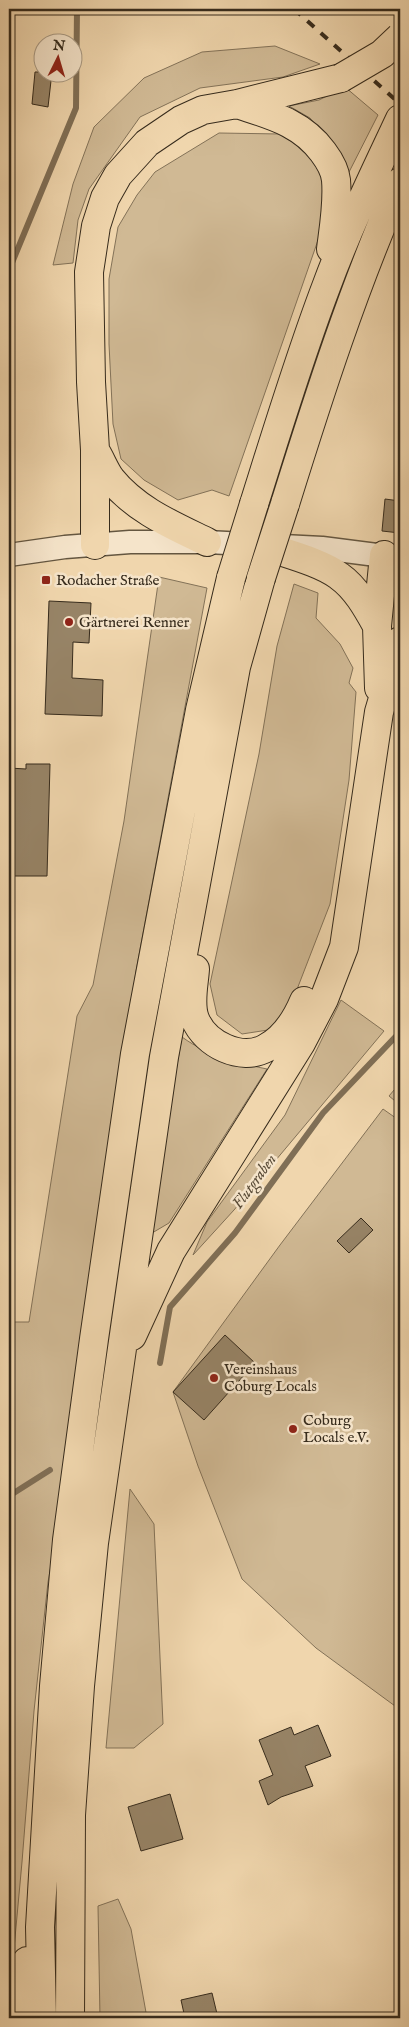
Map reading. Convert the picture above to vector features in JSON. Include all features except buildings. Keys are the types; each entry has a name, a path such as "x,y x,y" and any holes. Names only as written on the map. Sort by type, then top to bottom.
{"highway":[{"path":"95,545 95,450 91,382 89,272 96,226 106,198 118,175 147,143 181,120 203,110 237,104 341,78 382,54 400,37"},
{"path":"237,104 280,118 301,128 318,144 329,160 336,178 336,214 326,286"},
{"path":"42,2018 40,1927 45,1813 54,1686 68,1540 94,1339 134,1064 200,710 231,578 297,371 326,286 359,208 399,122"},
{"path":"70,2018 72,1815 80,1686 94,1543 164,1056 236,667 261,578 315,408 360,282 400,182"},
{"path":"95,450 109,478 127,497 156,518 207,542"},
{"path":"262,545 323,567 339,576 365,604 377,626"},
{"path":"379,712 377,626 392,556"},
{"path":"119,1365 171,1251 302,1043 319,1008 344,947 379,712 400,642"},
{"path":"207,828 192,1003 195,1019 206,1036 221,1046 234,1051 254,1052 266,1048 289,1030 302,1006 352,889"},
{"path":"20,2018 45,1813"}],"street":[{"path":"9,555 65,547 130,542 207,542 322,548 392,556"}],"shaded area":[{"path":"275,46 320,64 283,77 200,88 140,117 89,189 78,220 73,263 53,265 73,184 94,127 144,78 202,52"},
{"path":"345,87 378,115 346,178 332,144 310,118 289,106 319,100"},
{"path":"219,133 280,134 322,162 332,200 229,496 212,490 178,500 144,480 121,459 113,424 109,344 109,279 118,227 137,195 155,172"},
{"path":"159,577 207,588 136,971 77,1420 48,1582 34,1711 9,2003 9,1322 29,1322 77,1016 93,985 124,821"},
{"path":"294,584 318,593 316,618 340,644 353,668 349,683 356,692 349,780 330,904 284,1023 268,1030 242,1034 217,1015 210,984 259,754 277,646"},
{"path":"341,1000 384,1031 234,1210 193,1255 207,1222 285,1115"},
{"path":"182,1037 212,1054 267,1069 169,1223 147,1236"},
{"path":"400,1083 400,1105 389,1096"},
{"name":"Coburg Locals e.V.","path":"383,1109 400,1121 400,1708 316,1648 242,1579 198,1466 173,1392 280,1245"},
{"path":"130,1489 154,1524 163,1724 134,1748 106,1748"},
{"path":"118,1899 131,1929 147,2018 100,2018 98,1906"}],"waterway":[{"path":"9,270 76,108 77,9"},
{"name":"Flutgraben","path":"160,1363 170,1307 235,1233 323,1113 400,1032"},
{"name":"Flutgraben","path":"9,1496 50,1470"}],"railway":[{"path":"294,9 400,104"}],"place":[{"name":"Rodacher Straße","path":"46,580"},
{"name":"Gärtnerei Renner","path":"69,622"},
{"name":"Vereinshaus Coburg Locals","path":"214,1378"},
{"name":"Coburg Locals e.V.","path":"293,1429"}]}
